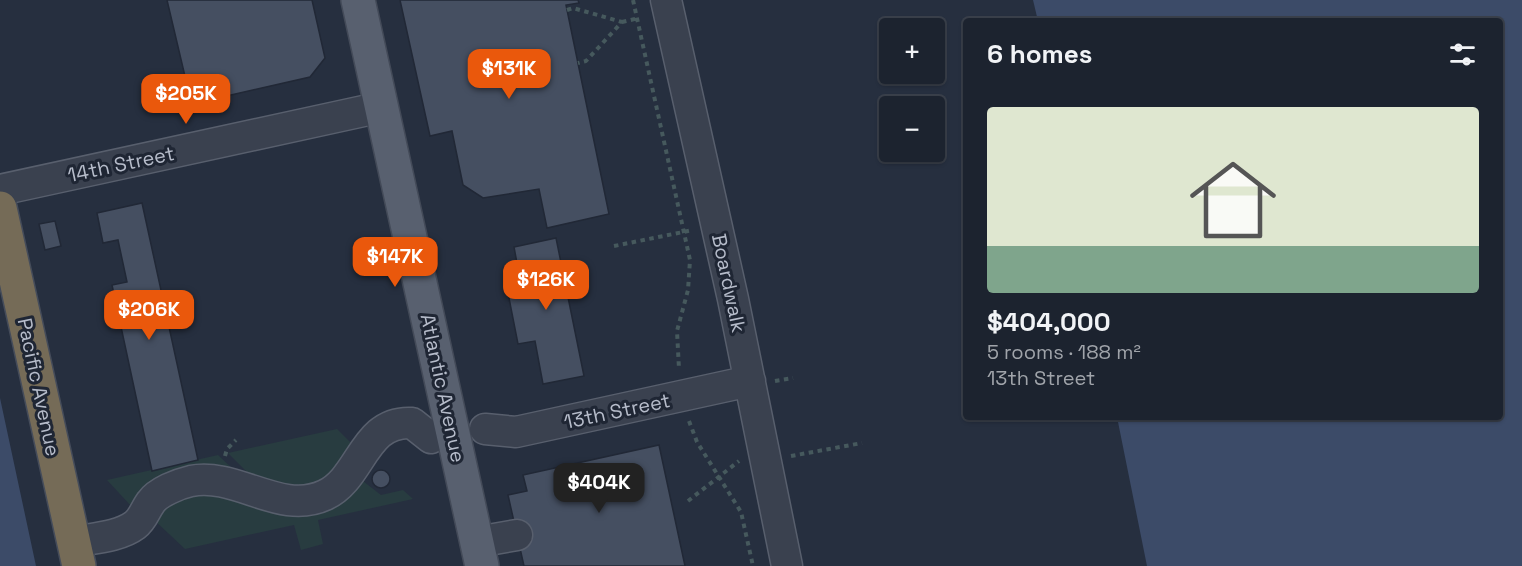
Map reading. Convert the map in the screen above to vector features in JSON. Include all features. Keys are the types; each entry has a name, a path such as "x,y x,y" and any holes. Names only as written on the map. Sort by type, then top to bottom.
{"highway":[{"name":"Pacific Avenue","path":"0,208 76,554"}],"main road":[{"name":"Atlantic Avenue","path":"358,0 479,554"}],"street":[{"name":"Boardwalk","path":"666,0 716,226 761,381 776,456 787,566"},
{"name":"14th Street","path":"0,190 382,107"},
{"name":"13th Street","path":"484,429 516,432 761,381"},
{"path":"76,554 125,531 142,518 157,495 191,481 242,485 276,497 308,501 327,495 344,480 370,441 384,428 412,423 431,438"},
{"path":"479,554 517,535"}],"path":[{"path":"633,0 684,232 691,275 677,331 681,397 697,442 741,512 753,566"},
{"path":"567,10 573,8 622,22 586,61 578,63"},
{"path":"614,246 716,226"},
{"path":"761,381 792,378"},
{"path":"688,501 738,462 862,443"}],"green space":[{"path":"337,429 355,447 328,480 302,490 257,482 228,453"},
{"path":"218,455 235,471 132,507 107,480"},
{"path":"359,478 381,495 403,490 413,499 318,520 323,544 301,550 294,525 185,549 152,518 158,507 203,490 251,503"}],"water":[{"path":"1033,0 1522,0 1522,566 1147,566 1118,420 1503,420 1503,18 1037,18"},
{"path":"0,398 36,566 0,566"}],"building":[{"path":"167,0 312,0 325,58 310,77 187,105 183,90 188,89"},
{"path":"400,0 578,0 579,3 566,5 609,214 547,228 539,189 483,198 463,185 452,131 430,136"},
{"path":"142,203 198,460 152,471 112,285 127,282 118,240 103,243 97,213"},
{"path":"55,221 61,246 45,250 39,224"},
{"path":"556,238 584,376 543,384 535,341 518,344 508,293 522,290 514,247"},
{"path":"659,445 685,566 524,566 508,495 527,491 523,475"},
{"path":"377,470 385,470 390,475 388,486 377,488 372,483 372,475"}]}
